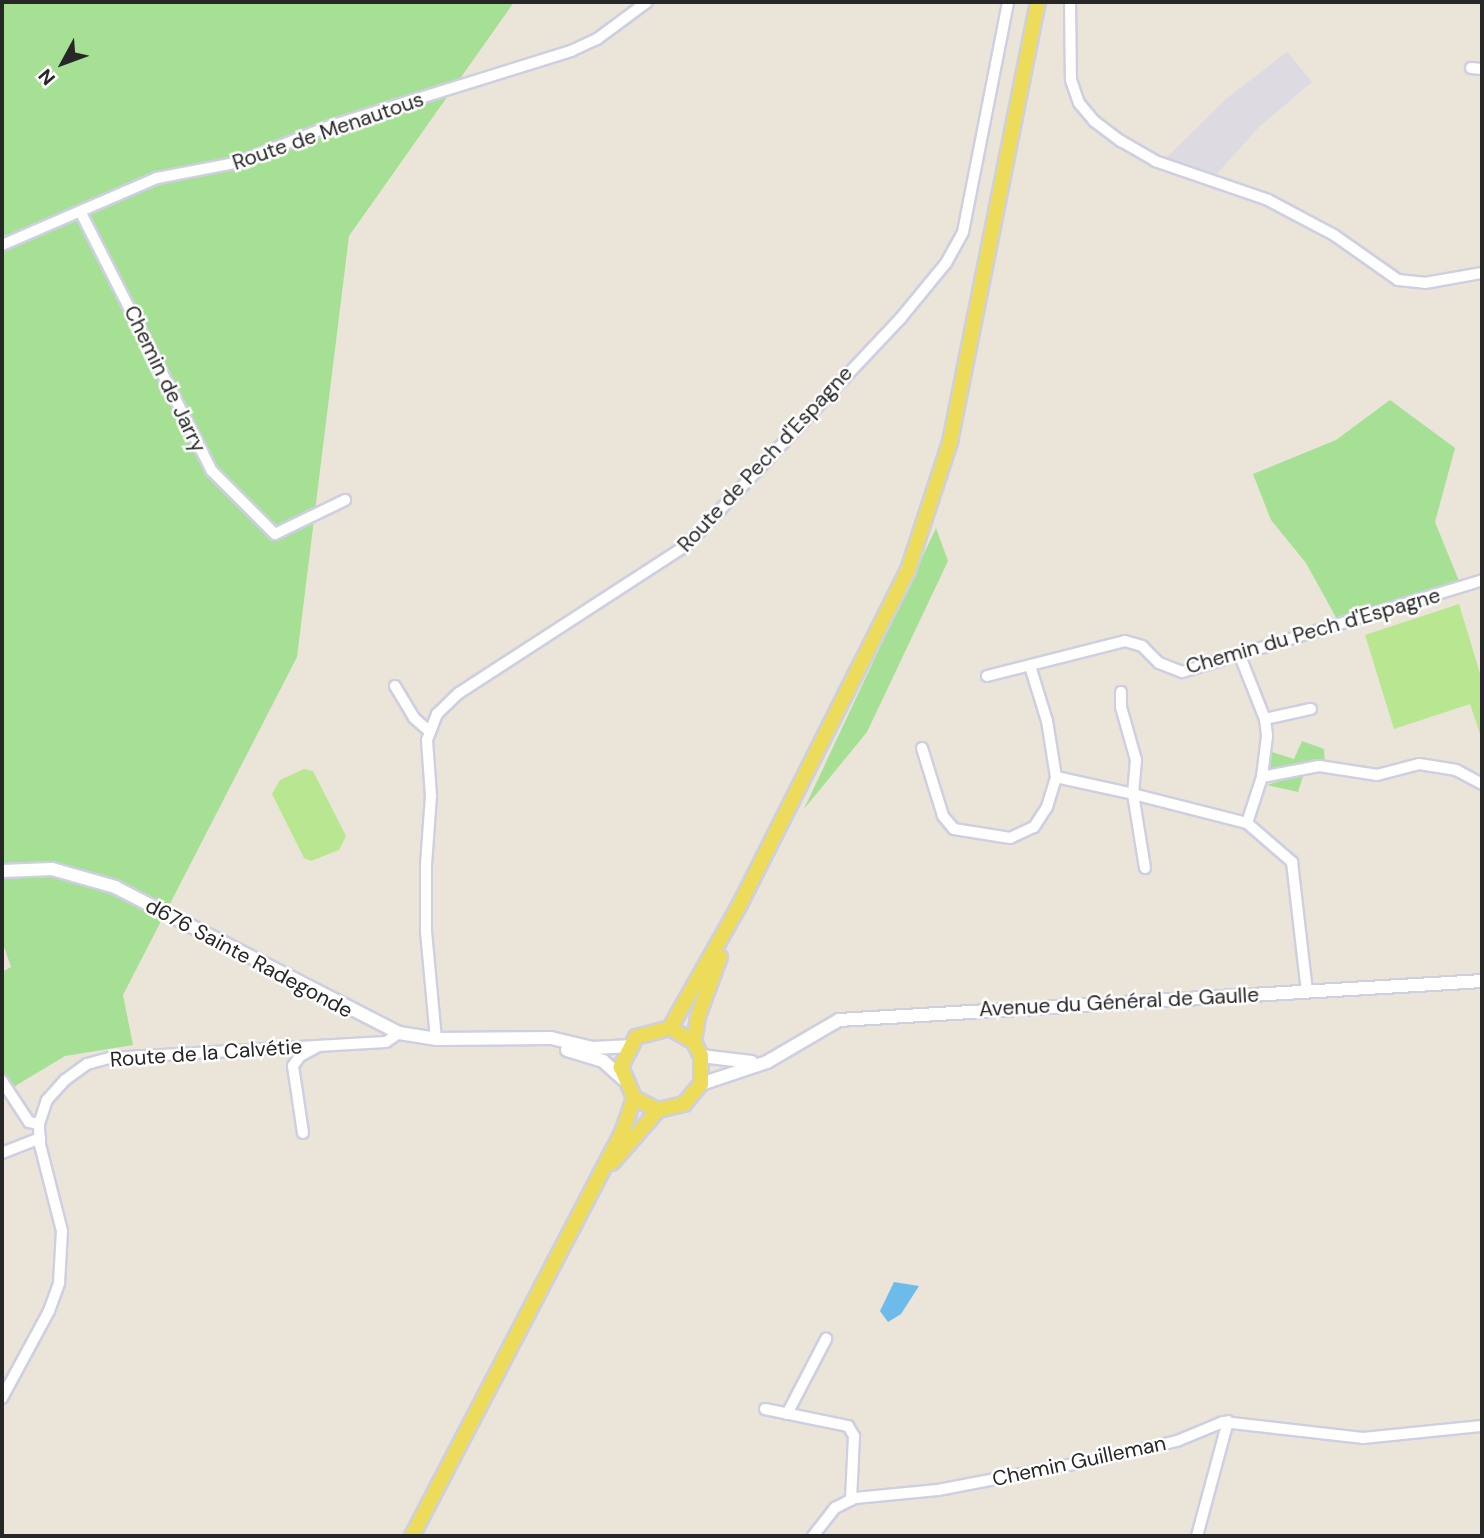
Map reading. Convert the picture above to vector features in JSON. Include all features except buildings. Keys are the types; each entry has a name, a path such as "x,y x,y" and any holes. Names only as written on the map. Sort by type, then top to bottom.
{"main road":[{"path":"670,1028 738,908 908,570 950,442 1037,3"},
{"name":"d676 Sainte Radegonde","path":"2,871 52,869 115,887 399,1033 436,1039 519,1038"},
{"path":"694,1042 698,1016 738,908"},
{"name":"Avenue du Général de Gaulle","path":"701,1084 767,1062 839,1020 1482,981"},
{"path":"519,1038 551,1038 593,1048 628,1046 647,1031 670,1028 694,1042 701,1056 701,1084 684,1104 659,1110 594,1186"},
{"path":"519,1038 603,1061 623,1079 634,1098 659,1110"},
{"path":"623,1079 628,1046"},
{"path":"701,1056 767,1062"},
{"path":"412,1536 594,1186 634,1098"}],"street":[{"name":"Route de Menautous","path":"2,245 158,178 240,162 327,127 571,51 597,39 647,2"},
{"name":"Route de Pech d'Espagne","path":"430,732 437,715 459,694 687,545 900,318 946,263 963,232 1008,2"},
{"path":"1070,2 1071,80 1079,103 1121,141 1155,161 1268,200 1334,235 1398,281 1425,283 1482,273"},
{"name":"Chemin de Jarry","path":"81,213 212,471 275,534 345,500"},
{"name":"Chemin du Pech d'Espagne","path":"987,676 1125,641 1142,646 1158,663 1182,672 1482,580"},
{"path":"1240,656 1265,719 1262,777 1247,823"},
{"path":"922,748 943,816 954,829 982,830 1004,838 1020,835 1041,818 1056,777 1047,721 1030,666"},
{"path":"395,685 414,718 430,732 426,931 436,1039"},
{"path":"1121,692 1136,761 1133,794 1145,868"},
{"path":"1265,719 1311,709"},
{"path":"1262,777 1319,766 1377,775 1419,764 1456,770 1482,785"},
{"path":"1056,777 1247,823 1277,845 1296,870 1307,992"},
{"path":"1138,818 1144,807 1156,801"},
{"name":"Route de la Calvétie","path":"39,1124 47,1100 86,1064 110,1058 387,1042 399,1033"},
{"path":"303,1133 294,1063 320,1046"},
{"path":"2,1081 29,1122 39,1124 40,1138 58,1206 63,1258 49,1311 2,1398"},
{"path":"2,1153 40,1138"},
{"path":"787,1414 826,1339"},
{"path":"765,1409 848,1426 854,1436 851,1500"},
{"path":"1197,1536 1228,1421"},
{"name":"Chemin Guilleman","path":"813,1536 835,1508 851,1500 880,1493 938,1490 1116,1456 1177,1441 1228,1421 1363,1438 1482,1426"}],"shaded area":[{"path":"1287,52 1312,82 1259,127 1214,177 1166,158 1226,99"}],"green space":[{"path":"2,2 514,2 349,236 297,657 123,995 133,1045 65,1056 10,1089 2,1072 2,972 11,967 2,941"},
{"path":"1390,400 1455,448 1435,522 1459,581 1338,621 1306,563 1271,520 1253,474 1336,440"},
{"path":"936,528 948,561 867,732 804,809"},
{"path":"1459,604 1482,680 1482,740 1470,704 1394,729 1365,635"},
{"path":"1302,741 1324,749 1325,763 1303,764 1270,773 1272,752 1294,759"},
{"path":"304,769 313,771 346,836 339,850 311,861 304,858 272,794 280,780"},
{"path":"1304,773 1298,792 1267,785"}],"water":[{"path":"894,1282 919,1286 901,1314 888,1322 880,1311"}]}
